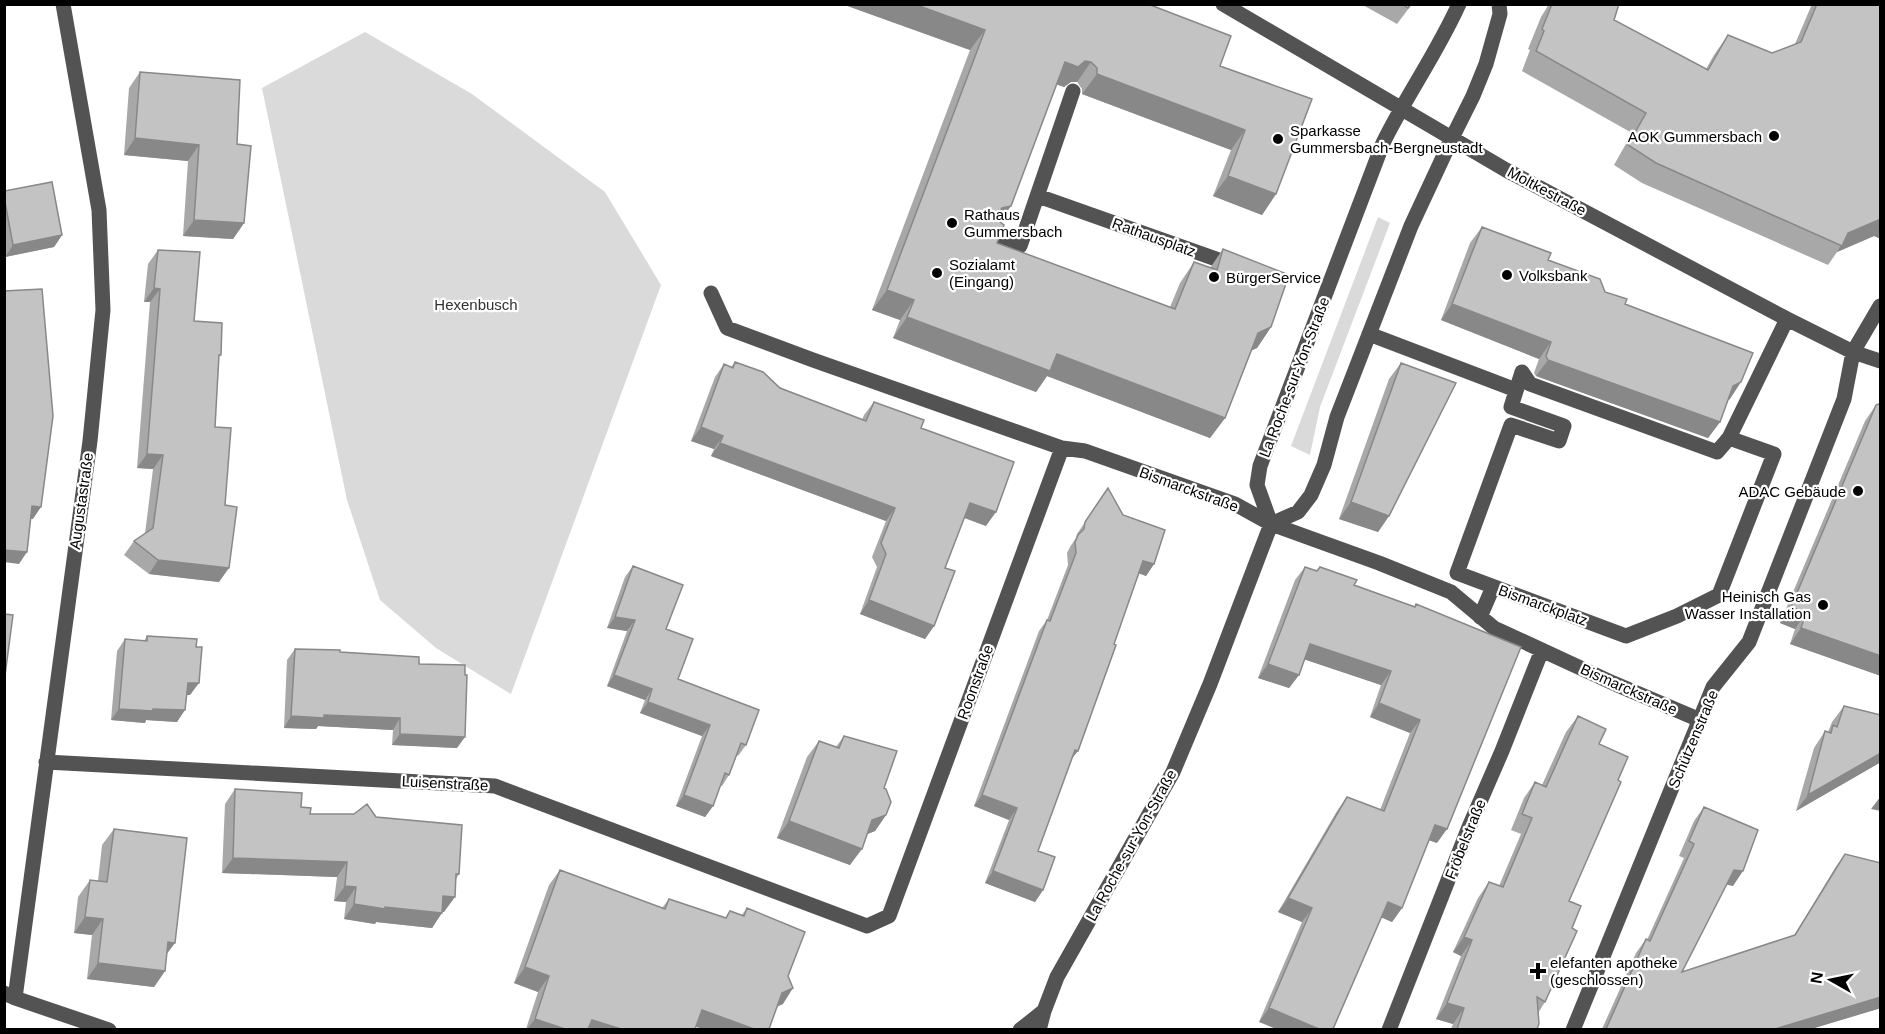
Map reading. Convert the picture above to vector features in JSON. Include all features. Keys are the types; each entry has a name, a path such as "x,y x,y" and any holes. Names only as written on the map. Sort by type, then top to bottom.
{"street":[{"name":"Augustastraße","path":"10,996 46,762 90,441 103,310 99,210 63,4"},
{"name":"Moltkestraße","path":"1223,4 1506,170 1787,319 1853,352 1881,361"},
{"name":"La Roche-sur-Yon-Straße","path":"1039,1029 1057,977 1173,772 1210,684 1271,524 1257,485 1260,466 1383,143 1400,108 1448,28 1459,4"},
{"path":"1271,524 1298,512 1311,495 1324,465 1337,417 1419,207 1473,96 1486,64 1500,14 1499,4"},
{"path":"993,236 1020,246 1073,91"},
{"name":"Rathausplatz","path":"1038,196 1251,271"},
{"name":"Bismarckstraße","path":"711,293 727,328 1062,448 1084,451 1235,504 1271,524 1451,592 1494,628 1613,684 1700,720"},
{"path":"1853,352 1881,306"},
{"path":"1370,334 1516,390 1522,372 1530,384 1717,452 1728,438 1787,319"},
{"name":"Schützenstraße","path":"1573,1029 1713,687 1749,642 1844,399 1853,352"},
{"name":"Bismarckplatz","path":"1516,390 1511,407 1564,426 1558,441 1511,424 1457,573 1626,636 1677,616 1719,595 1774,454 1728,438"},
{"name":"Roonstraße","path":"889,916 1062,448"},
{"path":"1480,617 1492,587"},
{"name":"Fröbelstraße","path":"1389,1029 1542,650"},
{"name":"Luisenstraße","path":"46,762 495,786 867,926 889,916"},
{"path":"10,996 109,1029"},
{"path":"1020,1029 1044,1011"}],"green space":[{"name":"Hexenbusch","path":"365,32 472,94 605,192 661,285 511,694 436,648 380,600 347,500 262,88"},
{"path":"1378,217 1390,223 1320,407 1310,455 1291,446"}],"building":[{"name":"Rathaus Gummersbach","path":"914,4 1148,4 1231,36 1220,66 1312,99 1276,194 1228,176 1245,130 1097,74 1097,68 1091,62 1085,61 1078,67 1065,62 1011,206 1002,208 998,213 999,221 1004,225 997,243 1175,309 1194,262 1217,270 1223,249 1289,275 1271,327 1258,333 1225,418 1057,354 1050,371 907,317 914,300 887,290 985,30"},
{"name":"AOK Gummersbach","path":"1552,4 1619,4 1614,20 1708,70 1728,35 1772,53 1801,42 1817,4 1881,4 1881,219 1848,233 1842,246 1656,163 1628,145 1646,113 1536,51"},
{"path":"140,72 240,80 237,144 251,146 244,223 194,220 199,145 135,138"},
{"path":"52,182 62,235 13,245 4,191"},
{"path":"1482,227 1551,253 1548,260 1600,279 1605,292 1627,299 1625,304 1753,353 1741,382 1733,386 1720,422 1548,360 1546,356 1551,342 1452,304"},
{"path":"158,250 200,252 194,321 222,323 215,427 231,428 225,505 237,507 229,568 158,560 134,541 153,528 163,455 147,454 160,289 154,288"},
{"path":"42,289 53,416 41,507 32,506 27,552 4,550 4,291"},
{"path":"735,362 763,372 780,388 866,421 874,402 924,420 921,428 1014,462 996,512 970,503 945,568 955,571 934,626 869,600 886,554 881,543 895,508 720,443 723,436 701,427 724,364 733,368"},
{"path":"1401,363 1456,383 1389,516 1351,502"},
{"path":"1881,403 1881,656 1801,628 1806,613 1791,607 1876,405"},
{"path":"1108,488 1123,515 1165,530 1154,564 1143,561 1078,751 1075,750 1038,851 1055,857 1043,890 993,871 1017,808 982,795 1047,620 1050,621 1076,553 1075,542 1084,529 1085,522"},
{"path":"633,566 683,585 666,629 693,639 678,679 759,710 746,745 741,743 729,775 725,773 713,806 684,795 710,725 648,702 652,689 614,675 635,620 615,617"},
{"path":"1305,567 1317,571 1320,567 1357,580 1354,585 1415,607 1416,604 1521,647 1447,829 1435,825 1402,908 1388,902 1333,1029 1319,1029 1269,1008 1312,908 1288,898 1347,797 1384,811 1420,720 1379,703 1391,671 1310,644 1299,675 1268,664"},
{"path":"4,614 13,615 4,683"},
{"path":"147,636 197,639 196,647 202,647 199,683 188,683 185,710 119,709 125,639 147,641"},
{"path":"295,649 340,650 340,652 419,657 419,664 465,665 465,675 467,675 465,737 400,734 400,718 291,716"},
{"path":"1844,706 1881,715 1881,753 1808,795 1825,731 1831,733 1833,725 1837,727"},
{"path":"1578,716 1606,729 1599,744 1628,757 1618,780 1621,782 1569,901 1581,906 1572,928 1577,931 1545,1002 1537,997 1539,1024 1537,1029 1457,1029 1464,1008 1447,1003 1472,940 1464,937 1489,882 1503,887 1532,818 1522,814 1535,782 1546,787"},
{"path":"844,736 897,751 884,788 891,802 886,815 872,820 862,849 789,821 819,741 839,748"},
{"path":"235,789 302,793 301,807 311,808 310,814 354,814 367,804 376,817 462,825 455,897 443,896 442,913 385,907 385,909 354,904 356,887 345,886 347,862 233,858"},
{"path":"1704,807 1758,830 1743,871 1734,870 1682,972 1795,935 1845,854 1881,863 1881,997 1775,1029 1606,1029 1646,939 1650,941 1694,844 1689,841"},
{"path":"114,829 187,838 175,943 168,942 165,971 98,963 103,919 85,917 90,880 107,882"},
{"path":"560,870 665,909 669,899 726,918 730,911 744,916 747,908 805,932 788,976 793,988 782,993 769,1029 754,1029 702,1010 695,1029 621,1029 592,1020 588,1029 565,1029 535,1019 549,976 525,967"}],"place":[{"name":"AOK Gummersbach","path":"1774,136"},
{"name":"Sparkasse Gummersbach-Bergneustadt","path":"1278,139"},
{"name":"Rathaus Gummersbach","path":"952,223"},
{"name":"Sozialamt (Eingang)","path":"937,273"},
{"name":"Volksbank","path":"1507,275"},
{"name":"BürgerService","path":"1214,277"},
{"name":"ADAC Gebäude","path":"1858,491"},
{"name":"Heinisch Gas Wasser Installation","path":"1823,605"},
{"name":"elefanten apotheke (geschlossen)","path":"1538,971"}]}
